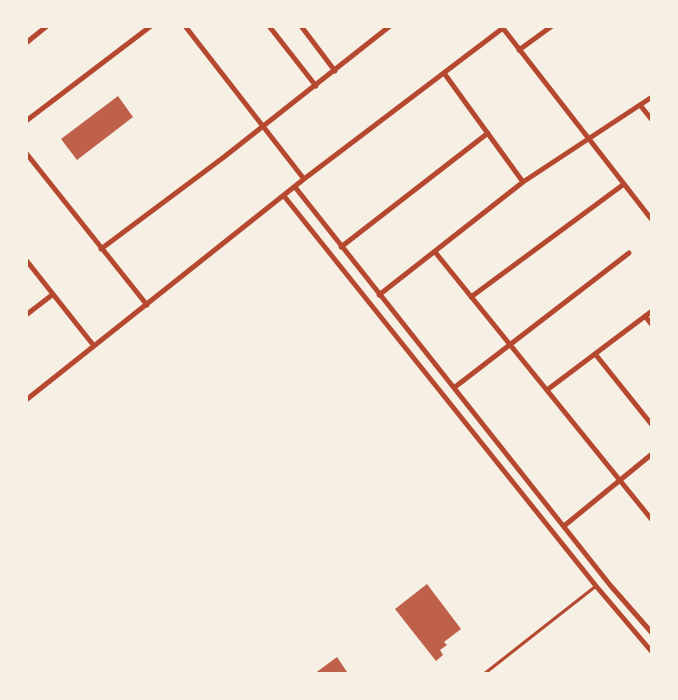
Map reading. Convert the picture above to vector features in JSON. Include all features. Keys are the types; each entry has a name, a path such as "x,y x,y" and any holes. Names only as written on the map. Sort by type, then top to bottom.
{"street":[{"path":"26,43 47,26"},
{"path":"26,121 151,26"},
{"path":"185,26 304,179"},
{"path":"269,26 316,86"},
{"path":"302,26 335,71"},
{"path":"101,249 316,86 390,26"},
{"path":"519,50 552,26"},
{"path":"26,400 304,179 502,27 652,220"},
{"path":"444,72 523,182"},
{"path":"379,295 523,182 652,97"},
{"path":"640,105 652,120"},
{"path":"340,246 488,133"},
{"path":"26,153 146,304"},
{"path":"472,297 624,184"},
{"path":"295,187 379,295 652,633"},
{"path":"284,196 596,586 652,652"},
{"path":"435,252 652,520"},
{"path":"455,387 629,253"},
{"path":"26,260 94,346"},
{"path":"26,315 52,295"},
{"path":"548,390 652,311"},
{"path":"645,316 652,325"},
{"path":"596,355 652,425"},
{"path":"564,526 652,454"}],"lane":[{"path":"484,674 596,586"}],"building":[{"path":"118,96 133,117 77,160 61,139"},
{"path":"427,584 461,629 444,642 447,645 440,650 443,655 436,661 395,609"},
{"path":"337,657 347,672 345,674 314,674"}]}
